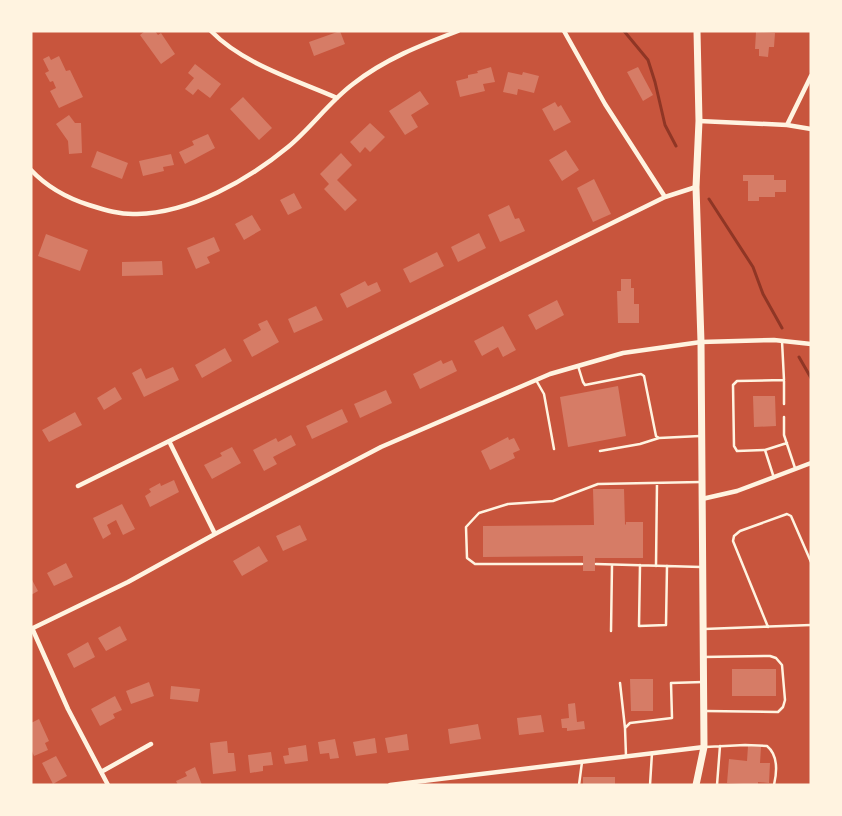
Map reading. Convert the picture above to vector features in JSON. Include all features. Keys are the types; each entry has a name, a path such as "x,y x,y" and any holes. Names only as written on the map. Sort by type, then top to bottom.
{"main road":[{"path":"696,785 704,747 701,342 696,187 699,120 697,31"}],"street":[{"path":"211,31 221,41 250,60 337,98"},
{"path":"31,170 39,178 68,198 99,208 135,214 172,210 240,180 269,161 288,147 352,84 376,68 411,49 458,31"},
{"path":"564,31 604,104 665,197"},
{"path":"787,125 811,76"},
{"path":"699,120 787,125 811,129"},
{"path":"78,486 665,197 696,187"},
{"path":"108,785 68,709 32,629 128,582 381,447 536,380 623,353 701,342 782,341 811,344"},
{"path":"169,440 215,534"},
{"path":"702,499 736,491 795,470 809,463"},
{"path":"101,772 151,744"},
{"path":"390,785 704,747"}],"lane":[{"path":"782,341 784,404"},
{"path":"578,366 583,382 586,384 641,374 644,376 656,436 659,438"},
{"path":"536,380 544,394 554,449"},
{"path":"784,380 737,381 733,385 734,446 737,451 765,450 787,443"},
{"path":"784,417 784,435 795,470"},
{"path":"600,451 640,444 659,438 702,436"},
{"path":"765,450 774,478"},
{"path":"809,463 811,471"},
{"path":"656,566 657,482"},
{"path":"582,564 475,564 467,558 466,527 479,513 508,504 553,501 598,484 702,482"},
{"path":"768,627 734,541 734,536 740,531 787,514 791,516 811,562"},
{"path":"596,564 702,567"},
{"path":"611,631 612,565"},
{"path":"640,565 639,626 666,625 667,566"},
{"path":"703,629 811,626"},
{"path":"703,657 770,656 776,658 782,664 785,700 783,707 778,712 704,711"},
{"path":"625,728 630,723 672,718 671,683 703,682"},
{"path":"620,683 626,756"},
{"path":"717,785 720,746"},
{"path":"704,747 767,746 774,755 774,785"},
{"path":"650,785 652,753"},
{"path":"579,785 582,762"}],"building":[{"path":"145,31 155,31 158,35 161,33 175,54 161,64 140,35"},
{"path":"340,31 345,44 314,56 309,42"},
{"path":"756,32 775,33 774,47 769,47 768,57 759,56 759,49 755,49"},
{"path":"49,56 51,60 59,56 66,71 70,70 83,97 59,108 50,91 56,88 53,81 50,82 45,73 49,71 43,59"},
{"path":"195,64 221,84 210,98 198,89 193,95 185,89 194,78 188,73"},
{"path":"491,67 495,82 483,84 485,91 460,97 456,81 468,78 468,75"},
{"path":"638,67 653,95 643,101 627,72"},
{"path":"508,72 522,75 523,72 539,76 534,93 518,89 517,95 503,92"},
{"path":"420,91 429,104 411,115 418,127 405,135 389,111"},
{"path":"243,97 272,128 259,140 230,109"},
{"path":"555,102 558,107 561,105 571,122 554,131 542,109"},
{"path":"69,115 75,123 81,123 82,153 69,154 68,141 56,124"},
{"path":"370,123 385,137 370,152 365,147 360,153 350,142"},
{"path":"208,134 215,148 185,164 179,152 194,145 192,141"},
{"path":"566,150 579,170 562,181 549,160"},
{"path":"97,151 128,163 122,179 91,167"},
{"path":"341,153 352,165 337,180 357,200 345,211 324,189 329,184 320,174"},
{"path":"171,154 174,165 163,167 164,171 143,176 139,161"},
{"path":"743,175 774,175 774,180 786,180 786,192 775,192 775,197 759,197 759,201 748,201 748,181 743,181"},
{"path":"594,179 611,214 593,222 577,188"},
{"path":"294,193 302,208 288,215 280,200"},
{"path":"509,205 515,219 519,218 525,231 500,242 488,215"},
{"path":"252,215 261,230 244,240 235,224"},
{"path":"479,233 486,248 458,262 451,247"},
{"path":"46,234 88,250 80,271 38,256"},
{"path":"214,237 220,251 207,257 210,263 196,269 187,248"},
{"path":"437,252 444,266 410,283 403,269"},
{"path":"162,261 163,275 122,276 122,262"},
{"path":"621,279 631,279 631,288 634,288 634,304 639,304 639,323 618,323 617,291 621,291"},
{"path":"365,281 368,286 377,282 381,291 347,308 340,294"},
{"path":"557,300 564,315 536,330 528,315"},
{"path":"316,306 323,320 294,333 288,319"},
{"path":"267,320 279,342 252,357 243,340 261,330 258,324"},
{"path":"503,326 516,350 503,357 498,347 482,356 474,341"},
{"path":"225,348 232,361 202,378 195,365"},
{"path":"441,360 443,364 452,360 457,371 420,389 413,374"},
{"path":"173,367 179,380 144,397 132,373 141,368 146,379"},
{"path":"618,386 626,436 568,447 560,397"},
{"path":"115,387 122,399 104,410 97,398"},
{"path":"386,390 392,403 360,418 354,404"},
{"path":"753,396 775,396 776,426 754,427"},
{"path":"342,409 348,422 312,439 306,426"},
{"path":"75,412 82,425 49,442 42,430"},
{"path":"291,435 296,445 273,457 277,464 264,471 253,450 276,438 278,442"},
{"path":"508,437 509,440 514,438 520,450 513,453 515,458 490,470 481,451"},
{"path":"232,447 241,463 212,479 204,465 222,456 220,453"},
{"path":"174,480 179,492 150,507 145,496 151,492 149,489 160,483 161,486"},
{"path":"593,489 624,489 625,524 626,522 643,522 643,558 595,558 595,571 583,571 583,556 483,557 483,526 594,525"},
{"path":"122,504 135,529 123,535 116,520 107,525 111,534 103,539 93,518"},
{"path":"300,525 307,540 283,551 276,536"},
{"path":"259,546 268,561 242,576 233,561"},
{"path":"66,563 73,577 54,586 47,573"},
{"path":"31,578 38,591 31,595"},
{"path":"120,626 127,640 106,651 98,638"},
{"path":"88,642 95,657 74,668 67,654"},
{"path":"732,669 776,669 776,696 732,696"},
{"path":"630,679 653,679 653,711 631,711"},
{"path":"149,682 154,696 131,704 126,691"},
{"path":"171,686 200,689 198,702 170,699"},
{"path":"115,696 122,710 113,714 115,718 100,726 91,709"},
{"path":"575,703 577,722 584,721 585,729 567,731 567,728 562,728 561,719 569,718 568,704"},
{"path":"541,715 544,732 519,735 517,718"},
{"path":"39,719 49,741 45,743 48,750 34,756 31,749 31,723"},
{"path":"478,724 481,739 450,744 448,729"},
{"path":"407,734 409,750 388,753 385,738"},
{"path":"375,738 377,753 356,756 353,742"},
{"path":"335,739 339,758 330,759 329,753 320,754 318,742"},
{"path":"227,741 228,753 234,753 236,771 213,774 210,743"},
{"path":"306,745 308,761 285,764 283,756 289,755 288,748"},
{"path":"748,746 761,747 760,763 770,763 769,783 758,782 758,785 727,783 729,759 747,761"},
{"path":"271,752 273,765 263,766 263,771 250,773 248,755"},
{"path":"56,756 67,776 53,784 42,763"},
{"path":"195,767 202,785 178,785 176,781 187,776 185,772"},
{"path":"583,777 615,777 615,785 583,785"}],"waterway":[{"path":"624,31 648,60 665,125 676,146"},
{"path":"709,199 753,267 763,294 782,328"},
{"path":"799,357 811,378"}]}
